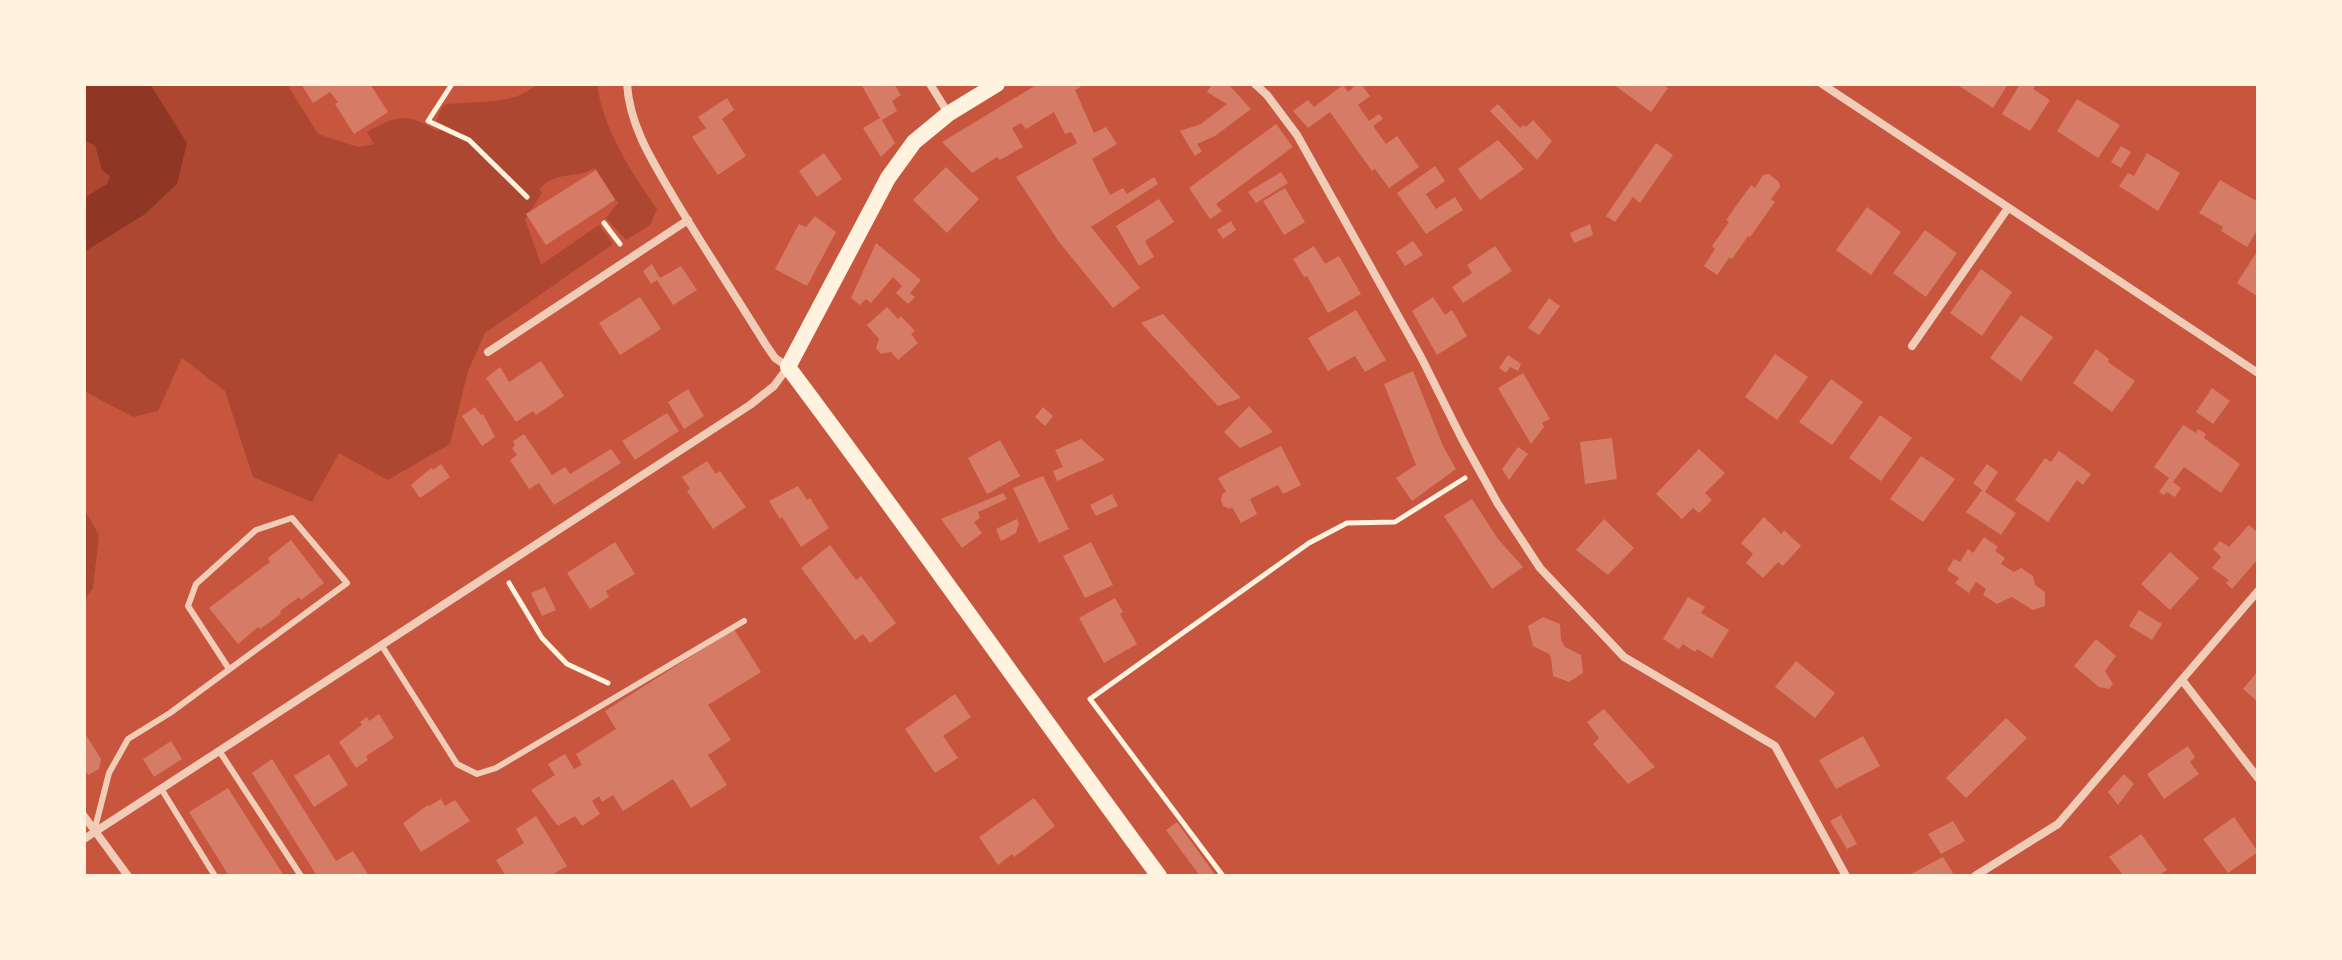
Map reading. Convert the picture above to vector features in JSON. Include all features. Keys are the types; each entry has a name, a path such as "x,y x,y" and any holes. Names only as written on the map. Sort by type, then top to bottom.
{"main road":[{"path":"997,84 948,114 914,142 888,178 788,367 1159,876"}],"street":[{"path":"84,839 750,405 774,386 788,367 775,358 766,345 639,137 628,103 627,84"},
{"path":"930,84 948,114"},
{"path":"1255,84 1297,135 1421,357 1498,504 1540,568 1624,657 1775,746 1846,876"},
{"path":"1822,84 2258,373"},
{"path":"1912,346 2008,208"},
{"path":"488,352 688,220"},
{"path":"1975,876 2058,824 2258,591"},
{"path":"2182,680 2258,778"},
{"path":"84,816 128,876"}],"lane":[{"path":"94,832 109,773 128,739 170,713 347,583 292,518 256,530 196,584 188,606 229,669"},
{"path":"382,646 457,764 477,774 496,768 744,621"},
{"path":"220,752 301,876"},
{"path":"162,790 215,876"}],"path":[{"path":"452,84 428,121 469,140 527,197"},
{"path":"604,223 630,258"},
{"path":"1223,876 1090,699 1309,543 1347,523 1395,522 1478,468"},
{"path":"501,568 542,638 567,664 626,690"}],"shaded area":[{"path":"84,84 287,84 318,134 358,147 374,144 367,132 395,119 409,118 437,131 450,128 436,121 447,104 516,97 540,84 597,84 612,134 657,209 650,225 626,240 606,218 618,203 595,168 554,179 539,189 542,193 525,219 541,265 599,225 613,244 485,333 468,371 450,444 388,480 339,453 312,502 253,477 225,391 182,358 158,411 133,417 84,391"},
{"path":"84,84 150,84 187,143 177,184 145,214 84,252 84,198 107,184 110,176 102,170 95,145 84,141"},
{"path":"84,509 99,535 93,588 84,601"}],"building":[{"path":"301,84 370,84 388,112 354,134 330,92 313,103"},
{"path":"861,84 894,84 901,95 892,101 897,111 882,120 895,143 881,157 863,128 880,118"},
{"path":"1038,84 1085,84 1075,90 1094,133 1106,127 1117,144 1092,159 1110,195 1123,188 1127,194 1154,177 1158,184 1091,227 1140,288 1113,308 1059,242 1016,177 1077,143 1071,132 1065,134 1054,112 1026,129 1021,123 1012,128 1023,147 1000,160 997,157 972,173 942,142"},
{"path":"1212,84 1228,84 1251,109 1215,136 1197,144 1202,151 1195,156 1180,131 1201,124 1227,104 1207,92"},
{"path":"1361,84 1370,96 1358,105 1369,121 1379,114 1383,119 1373,126 1386,144 1397,136 1419,167 1389,188 1375,169 1372,171 1330,112 1308,128 1293,111 1308,100 1314,107 1343,85 1348,92"},
{"path":"1613,84 1662,84 1668,88 1651,112"},
{"path":"1956,84 2008,84 1993,108"},
{"path":"2020,84 2036,84 2033,89 2050,100 2030,131 2002,114"},
{"path":"727,98 734,110 722,119 746,156 718,175 692,137 706,128 698,117"},
{"path":"2077,99 2120,125 2098,158 2057,131"},
{"path":"1498,104 1520,128 1533,120 1552,141 1537,160 1490,111"},
{"path":"1276,124 1293,147 1216,204 1222,211 1210,219 1189,188"},
{"path":"1498,140 1524,169 1480,200 1458,169"},
{"path":"1656,143 1673,155 1640,203 1633,197 1615,222 1606,216"},
{"path":"2121,146 2131,152 2121,168 2111,162"},
{"path":"824,153 842,179 817,197 799,171"},
{"path":"2147,153 2180,173 2158,211 2119,186 2128,173 2134,176"},
{"path":"1435,166 1445,181 1426,194 1436,209 1455,197 1463,210 1426,234 1397,193"},
{"path":"946,167 979,199 947,233 913,200"},
{"path":"596,170 615,200 546,245 526,214"},
{"path":"1281,172 1288,183 1256,203 1248,192"},
{"path":"1769,174 1779,182 1780,187 1771,199 1775,202 1717,275 1704,266 1715,249 1712,246 1751,185 1755,188 1763,175"},
{"path":"2220,180 2258,202 2258,229 2247,247 2221,231 2223,227 2199,213"},
{"path":"1285,188 1305,222 1284,235 1263,201"},
{"path":"1159,199 1174,222 1145,241 1154,257 1139,266 1116,226"},
{"path":"1867,207 1901,232 1871,275 1836,250"},
{"path":"815,216 836,232 807,286 775,269 799,224 806,227"},
{"path":"1231,221 1236,230 1223,239 1217,230"},
{"path":"1590,224 1593,235 1574,243 1570,233"},
{"path":"1925,230 1957,253 1926,297 1893,273"},
{"path":"1413,241 1423,255 1405,266 1396,252"},
{"path":"876,243 921,280 910,293 915,297 908,304 896,293 902,286 893,277 871,303 866,299 860,305 851,298"},
{"path":"1314,246 1325,264 1339,256 1361,294 1328,313 1307,276 1304,277 1293,259"},
{"path":"1495,246 1512,271 1463,303 1452,287 1472,273 1467,265"},
{"path":"2258,250 2258,297 2237,283"},
{"path":"652,264 660,278 681,266 697,290 673,305 657,280 651,284 643,271"},
{"path":"1981,269 2012,292 1982,336 1950,313"},
{"path":"640,297 661,329 620,355 599,323"},
{"path":"1433,297 1445,315 1452,310 1467,336 1437,355 1412,311"},
{"path":"1549,298 1560,306 1539,335 1528,328"},
{"path":"887,307 915,331 911,334 918,343 898,360 891,352 881,354 876,348 879,339 867,325"},
{"path":"1356,310 1386,360 1365,372 1355,356 1328,371 1308,338"},
{"path":"1163,314 1241,398 1218,406 1141,323"},
{"path":"2021,315 2053,337 2021,381 1990,358"},
{"path":"2096,349 2109,359 2108,362 2135,381 2112,412 2073,383"},
{"path":"1775,354 1808,377 1777,420 1745,397"},
{"path":"1508,355 1521,364 1518,371 1510,367 1506,373 1499,368"},
{"path":"541,361 564,396 536,415 533,411 516,422 486,378 500,367 509,382"},
{"path":"1413,371 1443,446 1456,469 1412,501 1396,478 1416,465 1384,384"},
{"path":"1523,373 1550,419 1542,423 1544,427 1531,444 1498,388"},
{"path":"1831,379 1863,402 1832,445 1799,422"},
{"path":"2212,388 2230,401 2213,424 2196,412"},
{"path":"688,389 704,416 684,429 668,402"},
{"path":"1249,406 1273,432 1240,448 1224,432"},
{"path":"475,407 483,414 495,437 482,446 462,416"},
{"path":"1043,407 1053,416 1045,426 1035,417"},
{"path":"667,413 679,431 635,460 622,441"},
{"path":"1880,415 1912,438 1881,481 1849,458"},
{"path":"2183,425 2196,433 2198,429 2206,434 2204,438 2240,464 2221,493 2184,467 2173,482 2181,488 2175,497 2159,492 2169,478 2154,467"},
{"path":"524,434 552,475 565,467 570,474 611,449 621,463 554,505 539,483 529,489 510,460 517,455 512,448 515,445 513,441"},
{"path":"1612,438 1617,479 1585,484 1580,442"},
{"path":"1081,439 1105,460 1057,481 1053,471 1063,467 1055,450"},
{"path":"1000,440 1020,476 987,494 968,458"},
{"path":"1281,446 1301,485 1283,494 1278,485 1250,499 1257,514 1241,523 1232,507 1223,506 1222,494 1226,492 1218,478"},
{"path":"1518,447 1528,454 1509,480 1502,469"},
{"path":"1699,449 1725,473 1705,493 1712,500 1699,513 1693,508 1682,519 1656,494"},
{"path":"2059,451 2091,474 2083,485 2077,480 2048,522 2015,500 2045,458 2051,462"},
{"path":"1921,456 1955,479 1923,522 1890,499"},
{"path":"707,461 716,474 720,471 746,507 713,529 687,491 690,489 682,477"},
{"path":"441,464 450,477 420,498 411,485 431,468 433,470"},
{"path":"1987,464 1998,472 1985,492 2016,513 2001,535 1966,512 1982,490 1973,483"},
{"path":"1043,476 1069,529 1039,543 1013,488"},
{"path":"798,486 807,500 810,498 829,528 801,547 769,501"},
{"path":"1003,493 1007,499 978,512 980,518 974,522 982,533 962,548 941,519"},
{"path":"1112,494 1118,506 1096,516 1090,505"},
{"path":"1472,499 1498,539 1523,567 1492,589 1444,516"},
{"path":"1764,517 1781,534 1784,530 1801,546 1783,566 1778,562 1763,578 1746,563 1753,554 1741,543"},
{"path":"1017,519 1016,533 1001,541 996,529"},
{"path":"1604,519 1634,548 1608,575 1576,550"},
{"path":"2249,525 2258,533 2258,559 2232,589 2226,583 2229,580 2212,568 2221,557 2213,549 2220,541 2229,547"},
{"path":"1984,537 1998,547 1995,551 2005,558 2001,564 2014,572 2021,568 2033,576 2035,585 2045,592 2045,606 2033,610 2012,597 1997,604 1983,595 1986,589 1976,582 1969,593 1955,583 1959,578 1947,570 1954,559 1960,562 1968,549 1973,553"},
{"path":"291,540 324,583 301,600 299,597 280,611 281,614 260,629 258,627 238,644 209,608 270,562 268,558"},
{"path":"615,542 635,574 606,591 609,597 590,609 567,573"},
{"path":"1091,542 1113,585 1085,598 1063,556"},
{"path":"830,545 856,580 861,576 896,623 870,643 863,634 855,640 801,568"},
{"path":"2170,552 2199,578 2170,610 2141,584"},
{"path":"545,587 556,610 542,616 531,593"},
{"path":"1688,597 1705,607 1701,613 1729,630 1712,658 1683,644 1679,649 1663,639"},
{"path":"1115,598 1137,644 1104,663 1079,618"},
{"path":"2139,610 2162,624 2152,640 2129,626"},
{"path":"1543,617 1560,624 1561,640 1565,647 1581,655 1583,673 1569,682 1553,676 1549,654 1533,646 1528,626"},
{"path":"734,629 761,672 708,705 731,740 708,755 727,785 691,808 673,779 623,811 613,795 602,802 599,796 592,801 600,814 582,826 575,816 558,826 531,790 555,775 548,764 565,754 574,769 582,765 576,754 616,729 605,711"},
{"path":"2096,639 2116,656 2105,671 2113,684 2109,689 2099,687 2074,666"},
{"path":"1796,661 1835,693 1815,718 1775,687"},
{"path":"2258,671 2258,702 2243,689"},
{"path":"955,694 971,717 943,736 958,758 935,773 905,729"},
{"path":"1604,709 1655,767 1628,784 1593,744 1599,738 1587,722"},
{"path":"379,714 394,738 366,756 368,760 356,768 339,742 362,725 360,722 367,717 369,721"},
{"path":"2006,718 2027,738 1966,798 1946,778"},
{"path":"84,732 101,759 99,769 88,775 84,769"},
{"path":"1863,736 1880,766 1836,789 1819,760"},
{"path":"171,741 182,759 154,777 143,759"},
{"path":"2188,746 2195,757 2190,762 2199,774 2164,799 2147,774"},
{"path":"329,754 348,785 314,807 294,776"},
{"path":"272,759 336,861 353,851 369,876 317,876 252,773"},
{"path":"2124,774 2134,784 2118,805 2108,792"},
{"path":"228,788 284,876 229,876 189,812"},
{"path":"1034,798 1055,826 1014,857 1012,854 998,865 979,837"},
{"path":"441,799 445,806 455,800 470,821 421,852 403,823"},
{"path":"1841,815 1857,844 1847,849 1830,821"},
{"path":"536,816 567,866 550,876 506,876 496,860 524,843 516,829"},
{"path":"2234,817 2258,852 2228,873 2203,839"},
{"path":"1953,821 1965,841 1941,854 1928,834"},
{"path":"1177,822 1216,876 1200,876 1166,830"},
{"path":"2141,834 2167,870 2158,876 2124,876 2109,857"},
{"path":"1943,857 1953,873 1948,876 1907,876"}]}
